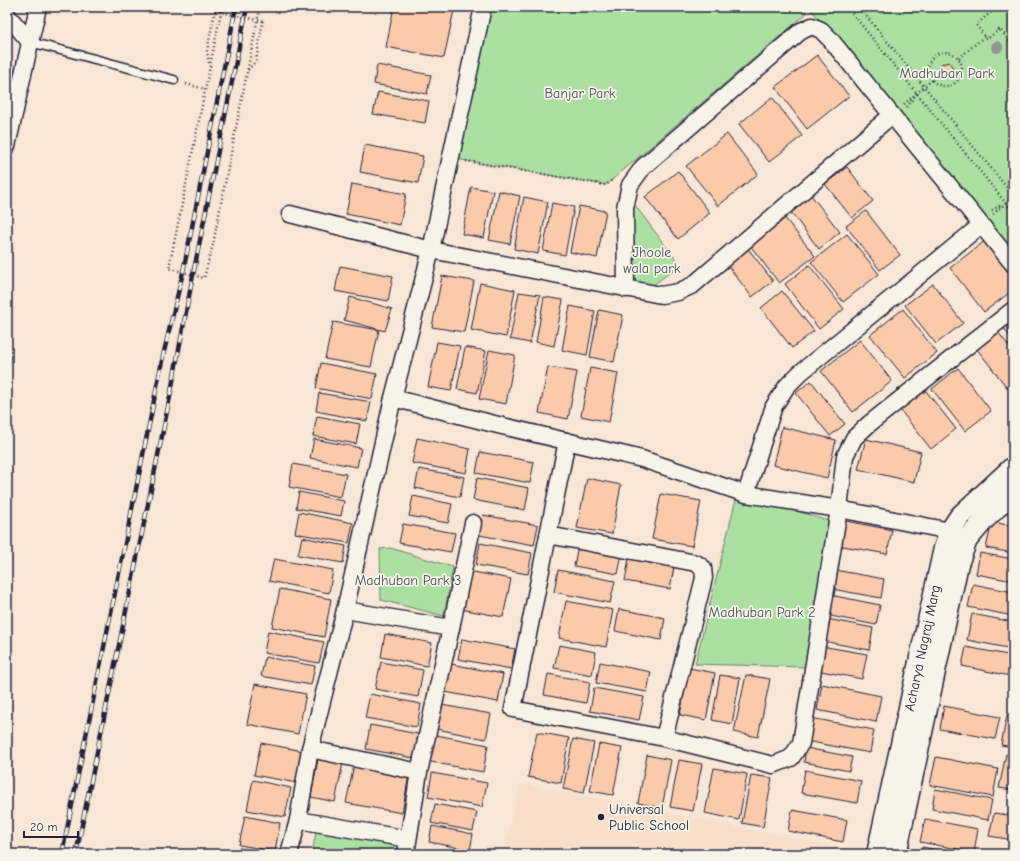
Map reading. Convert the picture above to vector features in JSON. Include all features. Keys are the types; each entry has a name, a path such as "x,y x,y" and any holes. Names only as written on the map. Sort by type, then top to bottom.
{"street":[{"path":"7,146 38,7"},
{"path":"289,854 298,820 310,749 345,610 392,398 431,250 483,7"},
{"path":"7,15 30,42"},
{"path":"626,288 625,208 630,185 643,167 801,31 812,26 821,30 1013,264"},
{"path":"290,214 431,250 661,295 678,292 693,285 892,115"},
{"path":"746,494 774,406 787,386 800,373 980,224"},
{"path":"567,441 513,709 664,738 773,765 791,758 801,743 839,509 845,456 854,438 869,424 1013,310"},
{"path":"392,398 642,458 746,494 839,509 950,531 967,540"},
{"name":"Acharya Nagraj Marg","path":"877,854 944,548 950,531 960,516 1013,467"},
{"name":"Acharya Nagraj Marg","path":"896,854 958,564 967,540 984,520 1013,492"},
{"path":"298,820 407,847 418,772 473,523"},
{"path":"548,535 696,563 703,568 704,578 664,738"},
{"path":"345,610 451,628"},
{"path":"310,749 418,772"}],"lane":[{"path":"30,42 174,80"}],"path":[{"path":"222,7 169,268 204,278 214,236 260,7"},
{"path":"847,7 1013,212"},
{"path":"859,7 1013,196 1005,203"},
{"path":"997,7 976,24 987,39 1000,29 1010,42 1013,40"},
{"path":"210,66 207,51 215,10 263,21 256,61 247,70"},
{"path":"959,58 985,36"},
{"path":"940,52 946,52 959,58 962,65 961,76 954,83 942,86 932,80 928,70 929,64 935,55 940,52"},
{"path":"174,80 206,89"},
{"path":"917,93 932,80"},
{"path":"464,161 606,185 618,174"}],"shaded area":[{"name":"Universal Public School","path":"520,783 861,852 861,854 503,854"}],"green space":[{"name":"Banjar Park","path":"491,7 802,7 807,13 606,185 456,159"},
{"name":"Madhuban Park","path":"809,7 1013,7 1013,256 985,221"},
{"name":"Jhoole wala park","path":"628,196 680,265 641,294 634,282"},
{"name":"Madhuban Park 2","path":"737,495 781,506 832,522 806,667 695,664"},
{"name":"Madhuban Park 3","path":"390,548 453,567 444,616 381,600 380,549"},
{"path":"317,826 408,842 406,854 312,854"}],"building":[{"path":"394,7 438,7 454,10 444,58 386,47"},
{"path":"817,55 849,96 807,129 775,87"},
{"path":"949,62 953,68 950,76 943,76 938,71 941,64"},
{"path":"377,65 431,75 427,94 374,84"},
{"path":"378,92 429,101 425,123 373,114"},
{"path":"772,97 802,136 769,162 739,124"},
{"path":"727,134 758,174 718,206 686,166"},
{"path":"365,145 423,156 418,183 360,172"},
{"path":"847,167 873,201 852,218 825,184"},
{"path":"678,171 710,213 678,239 645,197"},
{"path":"352,184 406,194 400,225 346,214"},
{"path":"471,187 493,191 484,238 462,234"},
{"path":"499,191 520,196 510,244 489,240"},
{"path":"811,195 840,232 819,249 790,211"},
{"path":"524,197 548,202 538,254 514,249"},
{"path":"552,203 574,207 565,255 543,251"},
{"path":"579,206 606,211 597,258 570,252"},
{"path":"866,211 900,255 880,270 846,226"},
{"path":"784,217 815,256 779,283 749,244"},
{"path":"847,234 879,274 843,302 811,262"},
{"path":"986,240 1013,275 1013,290 984,312 950,268"},
{"path":"746,246 773,281 752,297 725,262"},
{"path":"809,265 844,309 819,329 785,284"},
{"path":"340,266 393,276 388,301 335,291"},
{"path":"442,276 474,281 464,332 432,327"},
{"path":"480,283 515,290 506,337 471,330"},
{"path":"933,284 963,323 936,344 905,305"},
{"path":"782,291 814,331 792,348 761,308"},
{"path":"519,292 540,295 530,343 510,339"},
{"path":"350,297 392,309 385,331 344,320"},
{"path":"544,297 563,300 554,346 536,342"},
{"path":"570,306 595,311 587,355 562,350"},
{"path":"903,309 937,353 905,378 870,335"},
{"path":"599,310 623,315 614,362 590,357"},
{"path":"1013,316 1013,340 1001,325"},
{"path":"333,322 379,330 371,367 325,359"},
{"path":"997,331 1013,351 1013,395 976,348"},
{"path":"860,340 892,381 853,412 821,371"},
{"path":"437,342 460,346 451,391 428,387"},
{"path":"465,347 486,351 477,393 457,389"},
{"path":"489,350 515,355 506,404 479,399"},
{"path":"321,363 377,374 372,399 316,388"},
{"path":"548,367 577,372 568,419 539,413"},
{"path":"590,368 618,373 609,422 581,416"},
{"path":"958,368 991,411 965,431 932,389"},
{"path":"811,381 845,424 830,436 796,393"},
{"path":"922,386 956,429 931,449 897,406"},
{"path":"319,393 371,402 367,421 316,411"},
{"path":"317,416 360,424 356,444 313,436"},
{"path":"782,427 836,440 827,478 773,465"},
{"path":"417,438 470,449 466,473 412,463"},
{"path":"314,439 361,448 357,467 310,458"},
{"path":"866,439 921,452 914,482 858,469"},
{"path":"480,452 534,462 530,483 476,473"},
{"path":"293,464 346,474 341,497 289,487"},
{"path":"419,469 464,477 460,497 415,488"},
{"path":"477,478 529,488 525,510 473,500"},
{"path":"587,478 621,485 612,534 577,528"},
{"path":"299,492 344,501 341,516 296,508"},
{"path":"661,494 701,501 692,546 652,539"},
{"path":"413,496 452,504 448,523 409,516"},
{"path":"299,512 353,523 349,543 295,533"},
{"path":"483,515 538,525 534,545 479,535"},
{"path":"841,520 892,530 887,554 837,545"},
{"path":"992,522 1013,526 1013,553 986,548"},
{"path":"403,524 455,533 451,552 399,543"},
{"path":"302,537 346,546 343,563 298,555"},
{"path":"480,543 532,553 528,574 476,565"},
{"path":"578,545 622,554 618,574 574,566"},
{"path":"980,553 1013,559 1013,581 976,574"},
{"path":"629,558 674,567 670,589 625,581"},
{"path":"274,559 333,570 329,593 269,581"},
{"path":"558,570 615,581 610,603 554,592"},
{"path":"835,570 884,579 881,598 832,589"},
{"path":"468,571 511,579 503,617 461,609"},
{"path":"973,584 1013,592 1013,616 968,607"},
{"path":"280,589 331,599 324,637 272,627"},
{"path":"830,595 880,605 876,625 826,615"},
{"path":"566,601 613,610 606,647 559,638"},
{"path":"619,609 665,618 661,640 615,631"},
{"path":"972,614 1013,622 1013,649 967,640"},
{"path":"827,619 873,628 869,650 823,641"},
{"path":"268,631 324,642 319,663 264,653"},
{"path":"385,634 432,643 427,666 381,657"},
{"path":"462,639 515,649 511,669 458,659"},
{"path":"559,645 596,652 592,675 554,668"},
{"path":"821,646 867,654 862,679 816,670"},
{"path":"966,647 1013,656 1010,676 962,666"},
{"path":"265,657 315,666 311,685 261,676"},
{"path":"381,662 423,670 418,697 375,689"},
{"path":"600,662 651,672 647,692 596,683"},
{"path":"451,664 503,674 498,702 445,692"},
{"path":"689,668 715,673 706,720 680,715"},
{"path":"548,674 590,682 586,703 544,695"},
{"path":"720,675 740,678 732,724 712,720"},
{"path":"746,675 770,679 758,737 734,732"},
{"path":"255,684 306,694 298,734 247,724"},
{"path":"822,684 881,696 876,722 817,710"},
{"path":"594,688 644,697 639,720 590,711"},
{"path":"370,694 421,704 417,727 365,718"},
{"path":"436,704 491,714 486,739 432,728"},
{"path":"944,706 1000,717 995,739 940,729"},
{"path":"1007,715 1013,716 1013,747 1001,745"},
{"path":"811,718 874,730 870,753 806,741"},
{"path":"370,725 418,734 414,758 366,749"},
{"path":"537,732 569,738 561,783 528,777"},
{"path":"431,734 488,745 483,772 426,761"},
{"path":"573,739 594,743 584,793 563,789"},
{"path":"261,743 303,751 297,783 254,775"},
{"path":"599,744 622,748 613,795 590,791"},
{"path":"806,748 852,757 849,771 804,762"},
{"path":"1006,754 1013,755 1013,790 999,788"},
{"path":"647,755 671,760 662,808 638,803"},
{"path":"936,757 998,769 993,797 930,785"},
{"path":"318,759 343,763 335,802 311,797"},
{"path":"679,760 702,764 693,811 670,807"},
{"path":"354,765 409,775 402,813 346,803"},
{"path":"714,768 747,774 739,820 705,813"},
{"path":"805,770 861,781 857,803 801,793"},
{"path":"432,773 487,783 482,807 428,797"},
{"path":"751,775 772,778 763,827 742,823"},
{"path":"253,780 291,788 285,817 247,810"},
{"path":"935,789 992,800 988,820 932,809"},
{"path":"435,804 477,812 473,831 431,823"},
{"path":"792,810 847,820 843,842 788,831"},
{"path":"994,813 1013,816 1013,840 989,836"},
{"path":"245,816 280,823 275,851 239,845"},
{"path":"925,819 978,829 974,852 920,842"},
{"path":"432,826 473,834 470,850 429,842"},
{"path":"922,847 960,854 921,854"},
{"path":"239,848 272,854 237,854"},
{"path":"426,850 446,854 425,854"}],"railway":[{"path":"62,854 163,356 183,272 236,7"},
{"path":"76,854 170,397 247,7"}],"place":[{"name":"Universal Public School","path":"601,817"}]}
